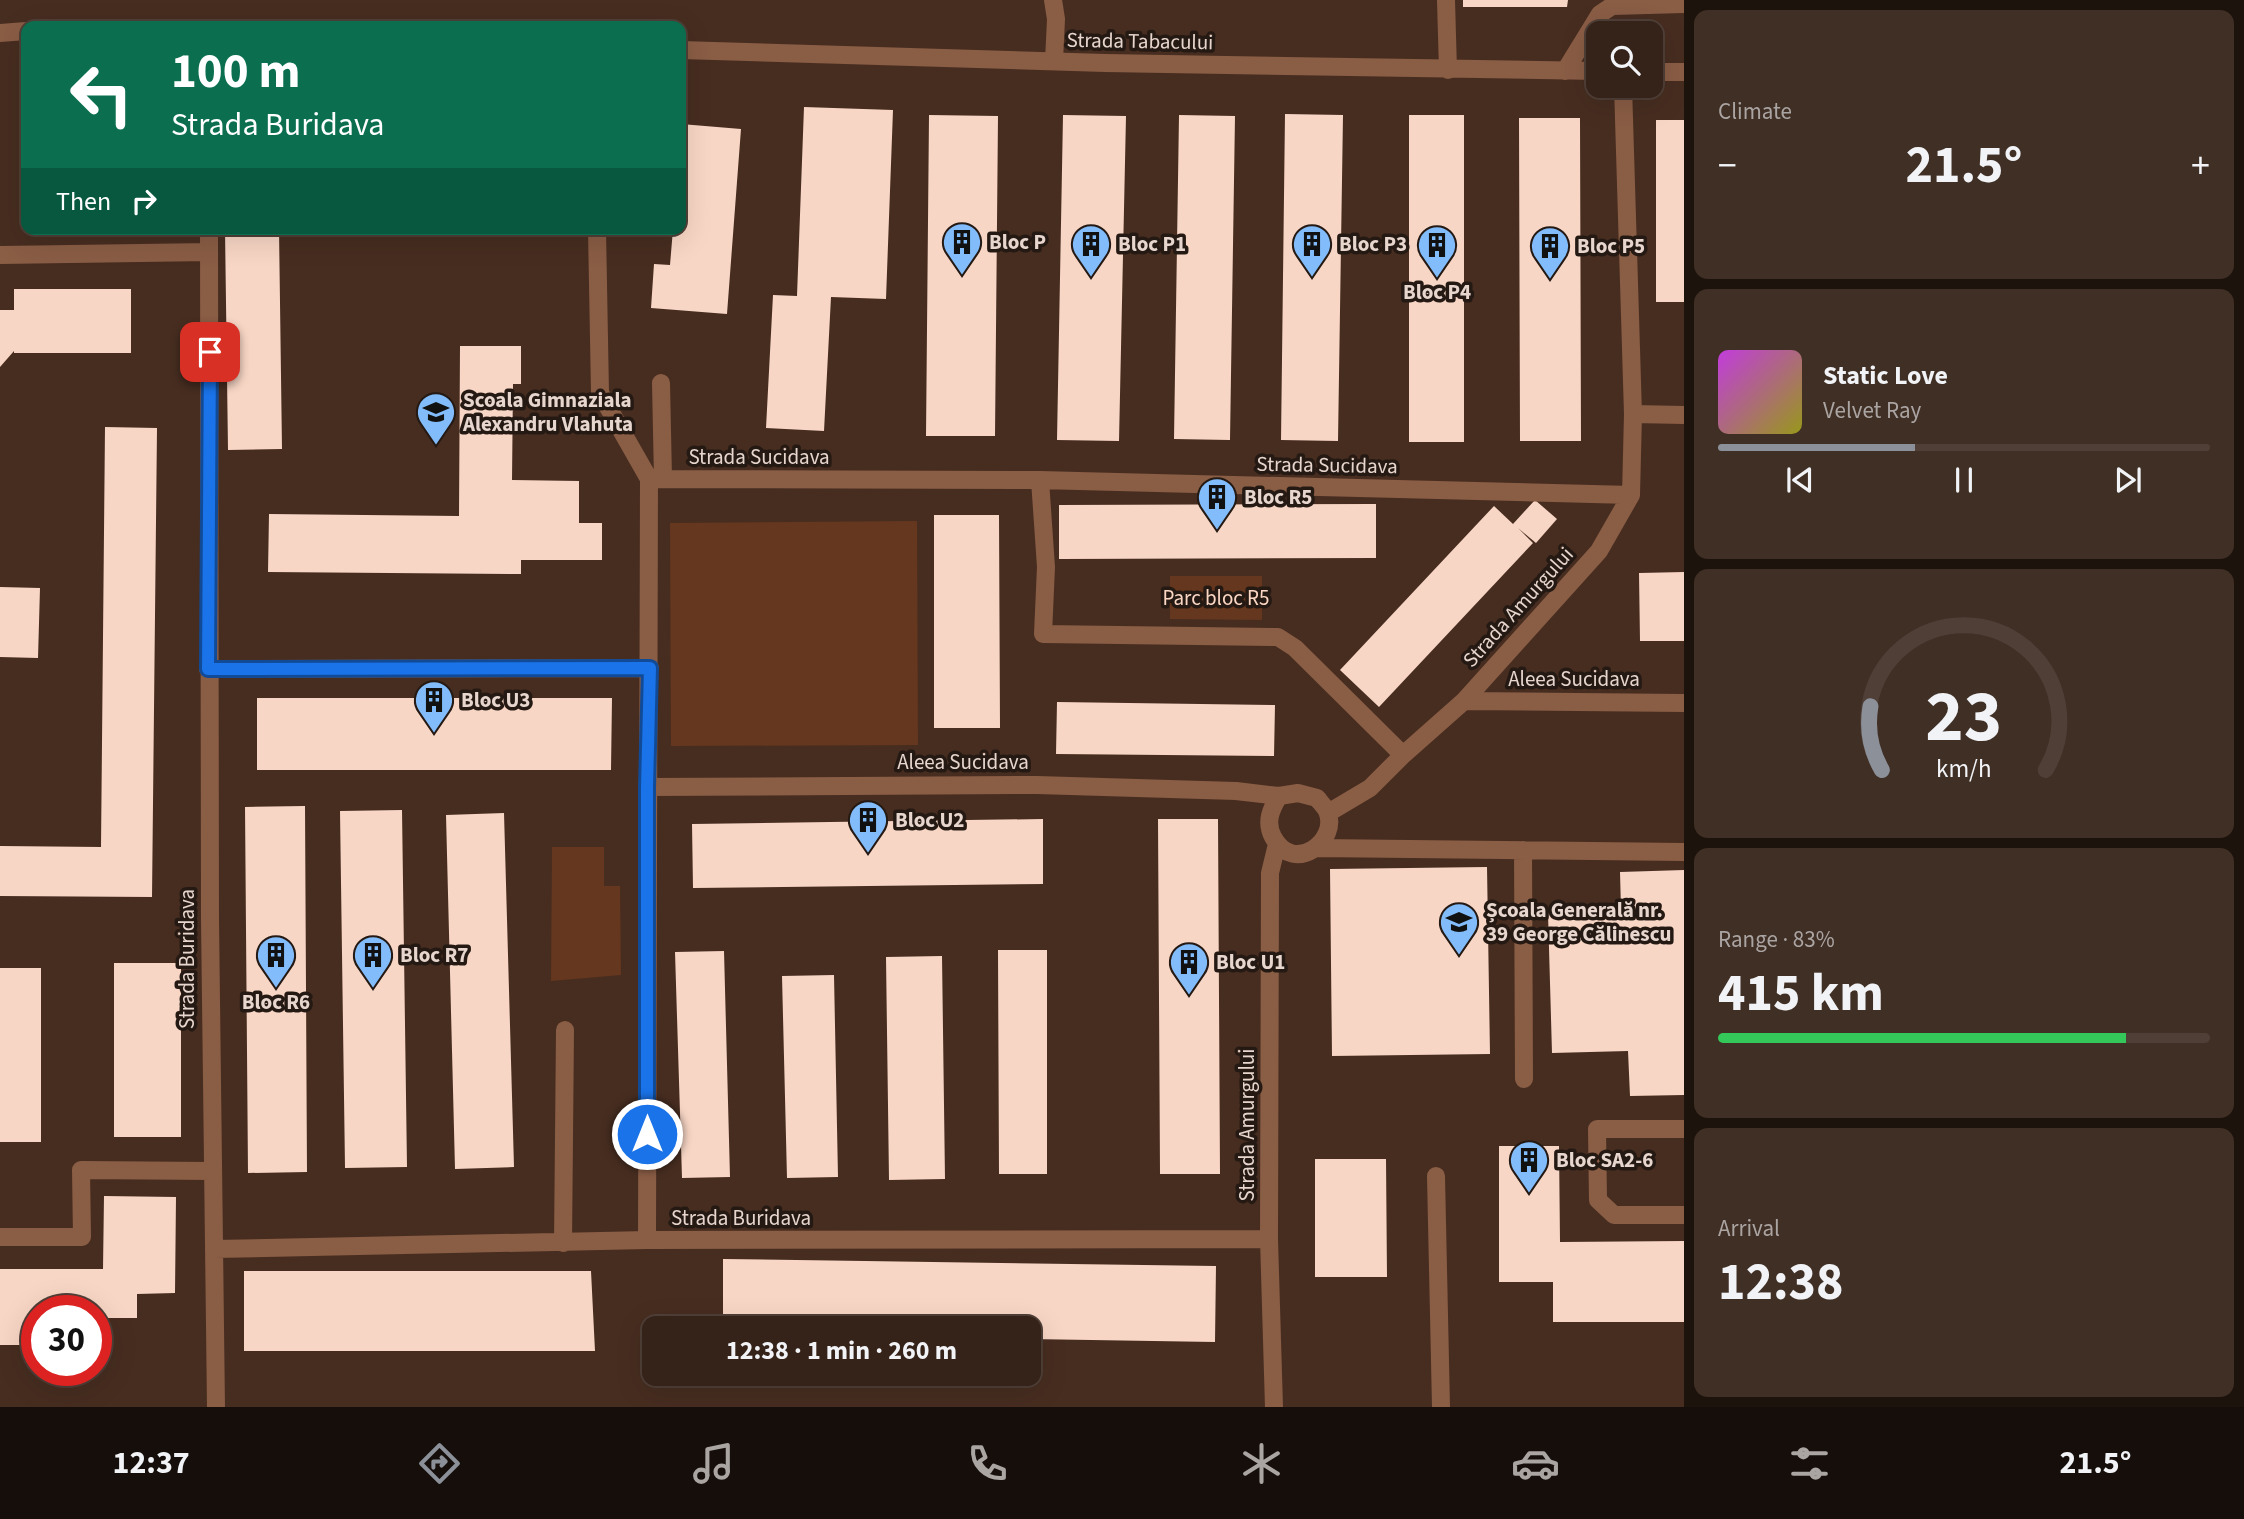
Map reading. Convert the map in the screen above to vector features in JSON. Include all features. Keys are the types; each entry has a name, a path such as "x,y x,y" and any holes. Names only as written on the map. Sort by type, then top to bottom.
{"street":[{"path":"1053,0 1056,19 1055,61"},
{"path":"1446,0 1448,70"},
{"path":"1565,71 1605,9 1612,6 1684,4"},
{"path":"0,33 21,31"},
{"name":"Strada Tabacului","path":"686,50 1055,61 1586,71"},
{"path":"1663,72 1684,72"},
{"name":"Strada Amurgului","path":"1328,813 1370,788 1464,701 1599,551 1631,495 1633,414 1623,98"},
{"name":"Strada Buridava","path":"209,235 208,669 216,1407"},
{"path":"597,235 600,393 656,479"},
{"path":"0,255 209,253"},
{"path":"648,1240 647,787 656,479 662,383"},
{"path":"1633,414 1684,415"},
{"name":"Strada Sucidava","path":"656,479 1040,480 1631,495"},
{"path":"1040,480 1046,567 1043,634 1278,637 1295,648 1403,755"},
{"path":"208,669 650,668"},
{"name":"Aleea Sucidava","path":"1464,701 1684,703"},
{"name":"Aleea Sucidava","path":"647,787 1037,785 1237,791 1279,796"},
{"path":"1279,796 1298,793 1317,798 1328,813 1327,833 1317,848"},
{"name":"Strada Amurgului","path":"1274,1407 1269,1239 1270,873 1277,844 1269,830 1269,811 1279,796"},
{"path":"1277,844 1285,853 1300,855 1317,848 1684,852"},
{"path":"1523,850 1524,1079"},
{"path":"564,1242 565,1030"},
{"path":"1684,1129 1597,1129 1598,1200 1614,1215 1684,1215"},
{"path":"0,1237 82,1237 81,1170 212,1171"},
{"path":"1436,1176 1441,1407"},
{"name":"Strada Buridava","path":"214,1249 648,1240 1269,1239"}],"green space":[{"path":"917,521 918,745 671,746 670,523"},
{"name":"Parc bloc R5","path":"1170,576 1262,576 1262,620 1170,619"},
{"path":"552,847 604,847 604,886 620,886 621,975 551,981"}],"building":[{"path":"1463,0 1568,0 1567,7 1463,7"},
{"path":"804,107 893,110 886,299 831,297 824,431 766,428 773,295 797,296"},
{"name":"Bloc P3","path":"1285,114 1343,115 1338,441 1281,440"},
{"name":"Bloc P","path":"929,115 998,116 995,436 926,436"},
{"name":"Bloc P1","path":"1063,115 1126,116 1119,441 1057,440"},
{"path":"1179,115 1235,116 1230,440 1174,439"},
{"name":"Bloc P4","path":"1409,115 1464,115 1464,442 1409,442"},
{"name":"Bloc P5","path":"1519,118 1580,118 1581,441 1520,441"},
{"path":"1656,120 1684,120 1684,302 1656,302"},
{"path":"686,124 741,129 727,314 651,308 654,264 670,265 672,235 686,235"},
{"path":"225,235 279,235 282,449 228,450"},
{"path":"14,289 131,289 131,353 14,351 0,367 0,310 14,310"},
{"path":"460,346 521,346 521,384 513,384 512,480 579,481 579,523 602,523 602,560 521,560 521,574 268,572 269,514 459,516"},
{"path":"105,427 157,428 152,897 0,896 0,846 101,847"},
{"path":"1535,500 1557,519 1536,543 1518,528 1533,543 1379,707 1340,670 1494,506 1513,524"},
{"name":"Bloc R5","path":"1376,504 1376,558 1059,559 1059,505"},
{"path":"934,515 999,515 1000,728 934,728"},
{"path":"1684,572 1684,641 1640,641 1639,573"},
{"path":"0,587 40,588 38,658 0,657"},
{"name":"Bloc U3","path":"257,698 612,698 611,770 257,770"},
{"path":"1057,702 1275,705 1274,756 1056,754"},
{"name":"Bloc R6","path":"305,806 307,1172 248,1173 245,807"},
{"name":"Bloc R7","path":"402,810 407,1167 345,1168 340,811"},
{"path":"504,813 514,1167 455,1169 446,815"},
{"name":"Bloc U2","path":"1043,819 1043,884 693,888 692,824"},
{"name":"Bloc U1","path":"1158,819 1218,819 1220,1174 1160,1174"},
{"name":"Școala Generală nr. 39 George Călinescu","path":"1487,867 1490,1054 1332,1056 1330,869"},
{"path":"1684,870 1684,1095 1630,1096 1628,1051 1552,1053 1548,913 1621,910 1620,872"},
{"path":"998,950 1047,950 1047,1174 999,1174"},
{"path":"724,951 730,1177 682,1178 675,952"},
{"path":"942,956 945,1179 889,1180 886,957"},
{"path":"114,963 181,963 181,1137 114,1137"},
{"path":"0,968 41,968 41,1142 0,1142"},
{"path":"834,975 838,1177 787,1178 782,976"},
{"name":"Bloc SA2-6","path":"1499,1146 1559,1146 1560,1242 1684,1241 1684,1322 1553,1322 1553,1282 1499,1282"},
{"path":"1315,1159 1386,1159 1387,1277 1315,1277"},
{"path":"104,1196 176,1197 175,1293 137,1294 137,1318 112,1318 112,1295 21,1295 21,1345 0,1345 0,1269 103,1269"},
{"path":"723,1259 1216,1266 1215,1342 1041,1339 1041,1316 723,1316"},
{"path":"244,1271 591,1271 595,1351 244,1351"}],"place":[{"name":"Bloc P","path":"962,276"},
{"name":"Bloc P1","path":"1091,278"},
{"name":"Bloc P3","path":"1312,278"},
{"name":"Bloc P4","path":"1437,279"},
{"name":"Bloc P5","path":"1550,280"},
{"name":"Scoala Gimnaziala Alexandru Vlahuta","path":"436,446"},
{"name":"Bloc R5","path":"1217,531"},
{"name":"Bloc U3","path":"434,734"},
{"name":"Bloc U2","path":"868,854"},
{"name":"Școala Generală nr. 39 George Călinescu","path":"1459,956"},
{"name":"Bloc R6","path":"276,989"},
{"name":"Bloc R7","path":"373,989"},
{"name":"Bloc U1","path":"1189,996"},
{"name":"Bloc SA2-6","path":"1529,1194"}],"route":[{"path":"210,352 208,669 650,668 647,787 647,1134"}]}
